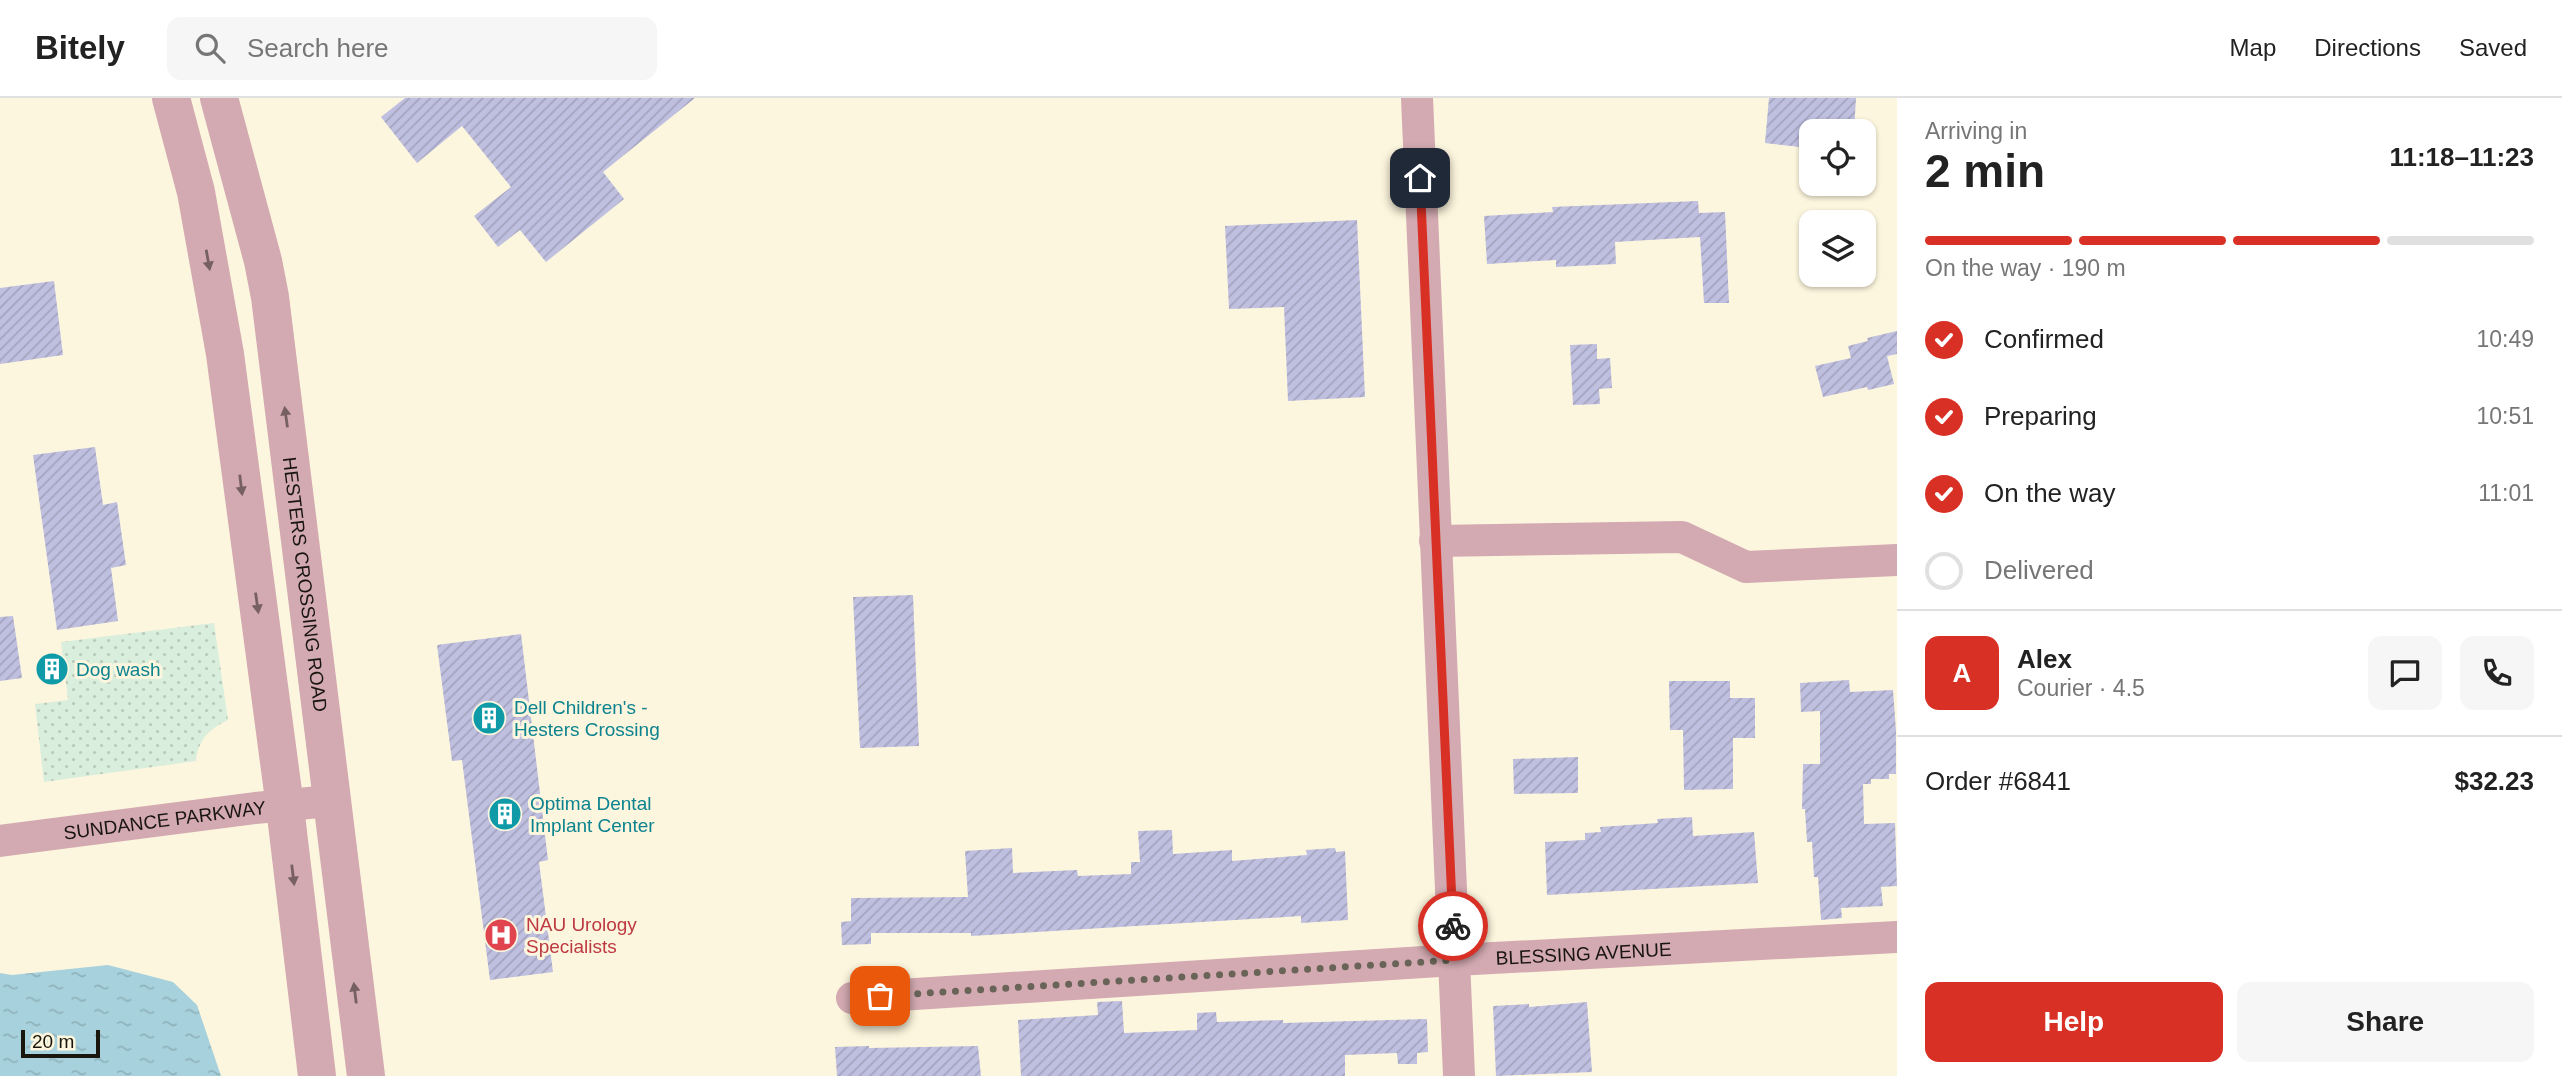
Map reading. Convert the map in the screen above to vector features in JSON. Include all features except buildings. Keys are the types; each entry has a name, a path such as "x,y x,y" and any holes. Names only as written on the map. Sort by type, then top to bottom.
{"street":[{"path":"171,98 196,192 223,342 285,807 317,1076"},
{"path":"189,98 203,130 232,149"},
{"name":"HESTERS CROSSING ROAD","path":"219,98 263,261 270,297 366,1076"},
{"path":"1417,98 1459,1076"},
{"path":"1435,541 1682,537 1746,567 1897,560"},
{"name":"SUNDANCE PARKWAY","path":"0,841 330,801"},
{"name":"BLESSING AVENUE","path":"852,998 1455,960 1897,937"}],"green space":[{"path":"214,623 228,720 206,736 199,747 196,761 44,782 35,704 68,700 61,642"}],"water":[{"path":"108,965 173,982 197,1005 221,1076 0,1076 0,973 12,975"}],"way so far":[{"path":"880,996 1455,960 1453,926"}],"place":[{"name":"Dog wash","path":"52,669"},
{"name":"Dell Children's - Hesters Crossing","path":"489,718"},
{"name":"Optima Dental Implant Center","path":"505,814"},
{"name":"NAU Urology Specialists","path":"501,935"}],"route":[{"path":"1420,178 1453,926"}]}
